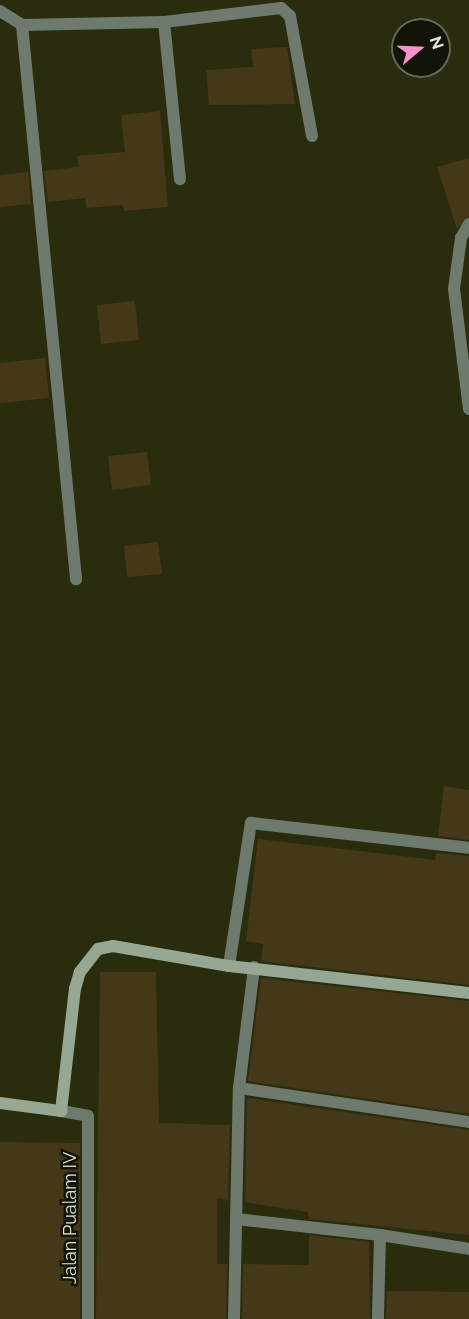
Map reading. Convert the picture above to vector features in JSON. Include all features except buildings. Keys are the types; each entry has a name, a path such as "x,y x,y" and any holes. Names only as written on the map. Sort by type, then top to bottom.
{"street":[{"path":"0,11 22,25 164,22 286,11 312,136"},
{"path":"164,22 180,179"},
{"path":"22,25 76,579"},
{"path":"469,225 460,238 454,289 469,409"},
{"path":"229,966 251,823 469,848"},
{"path":"0,1103 62,1111 75,989 80,972 98,949 112,946 229,966 254,967 469,993"},
{"path":"234,1319 239,1088 254,967"},
{"path":"239,1088 469,1122"},
{"name":"Jalan Pualam IV","path":"62,1111 88,1116 88,1319"},
{"path":"236,1219 380,1235 469,1249"},
{"path":"378,1319 380,1235"}]}
